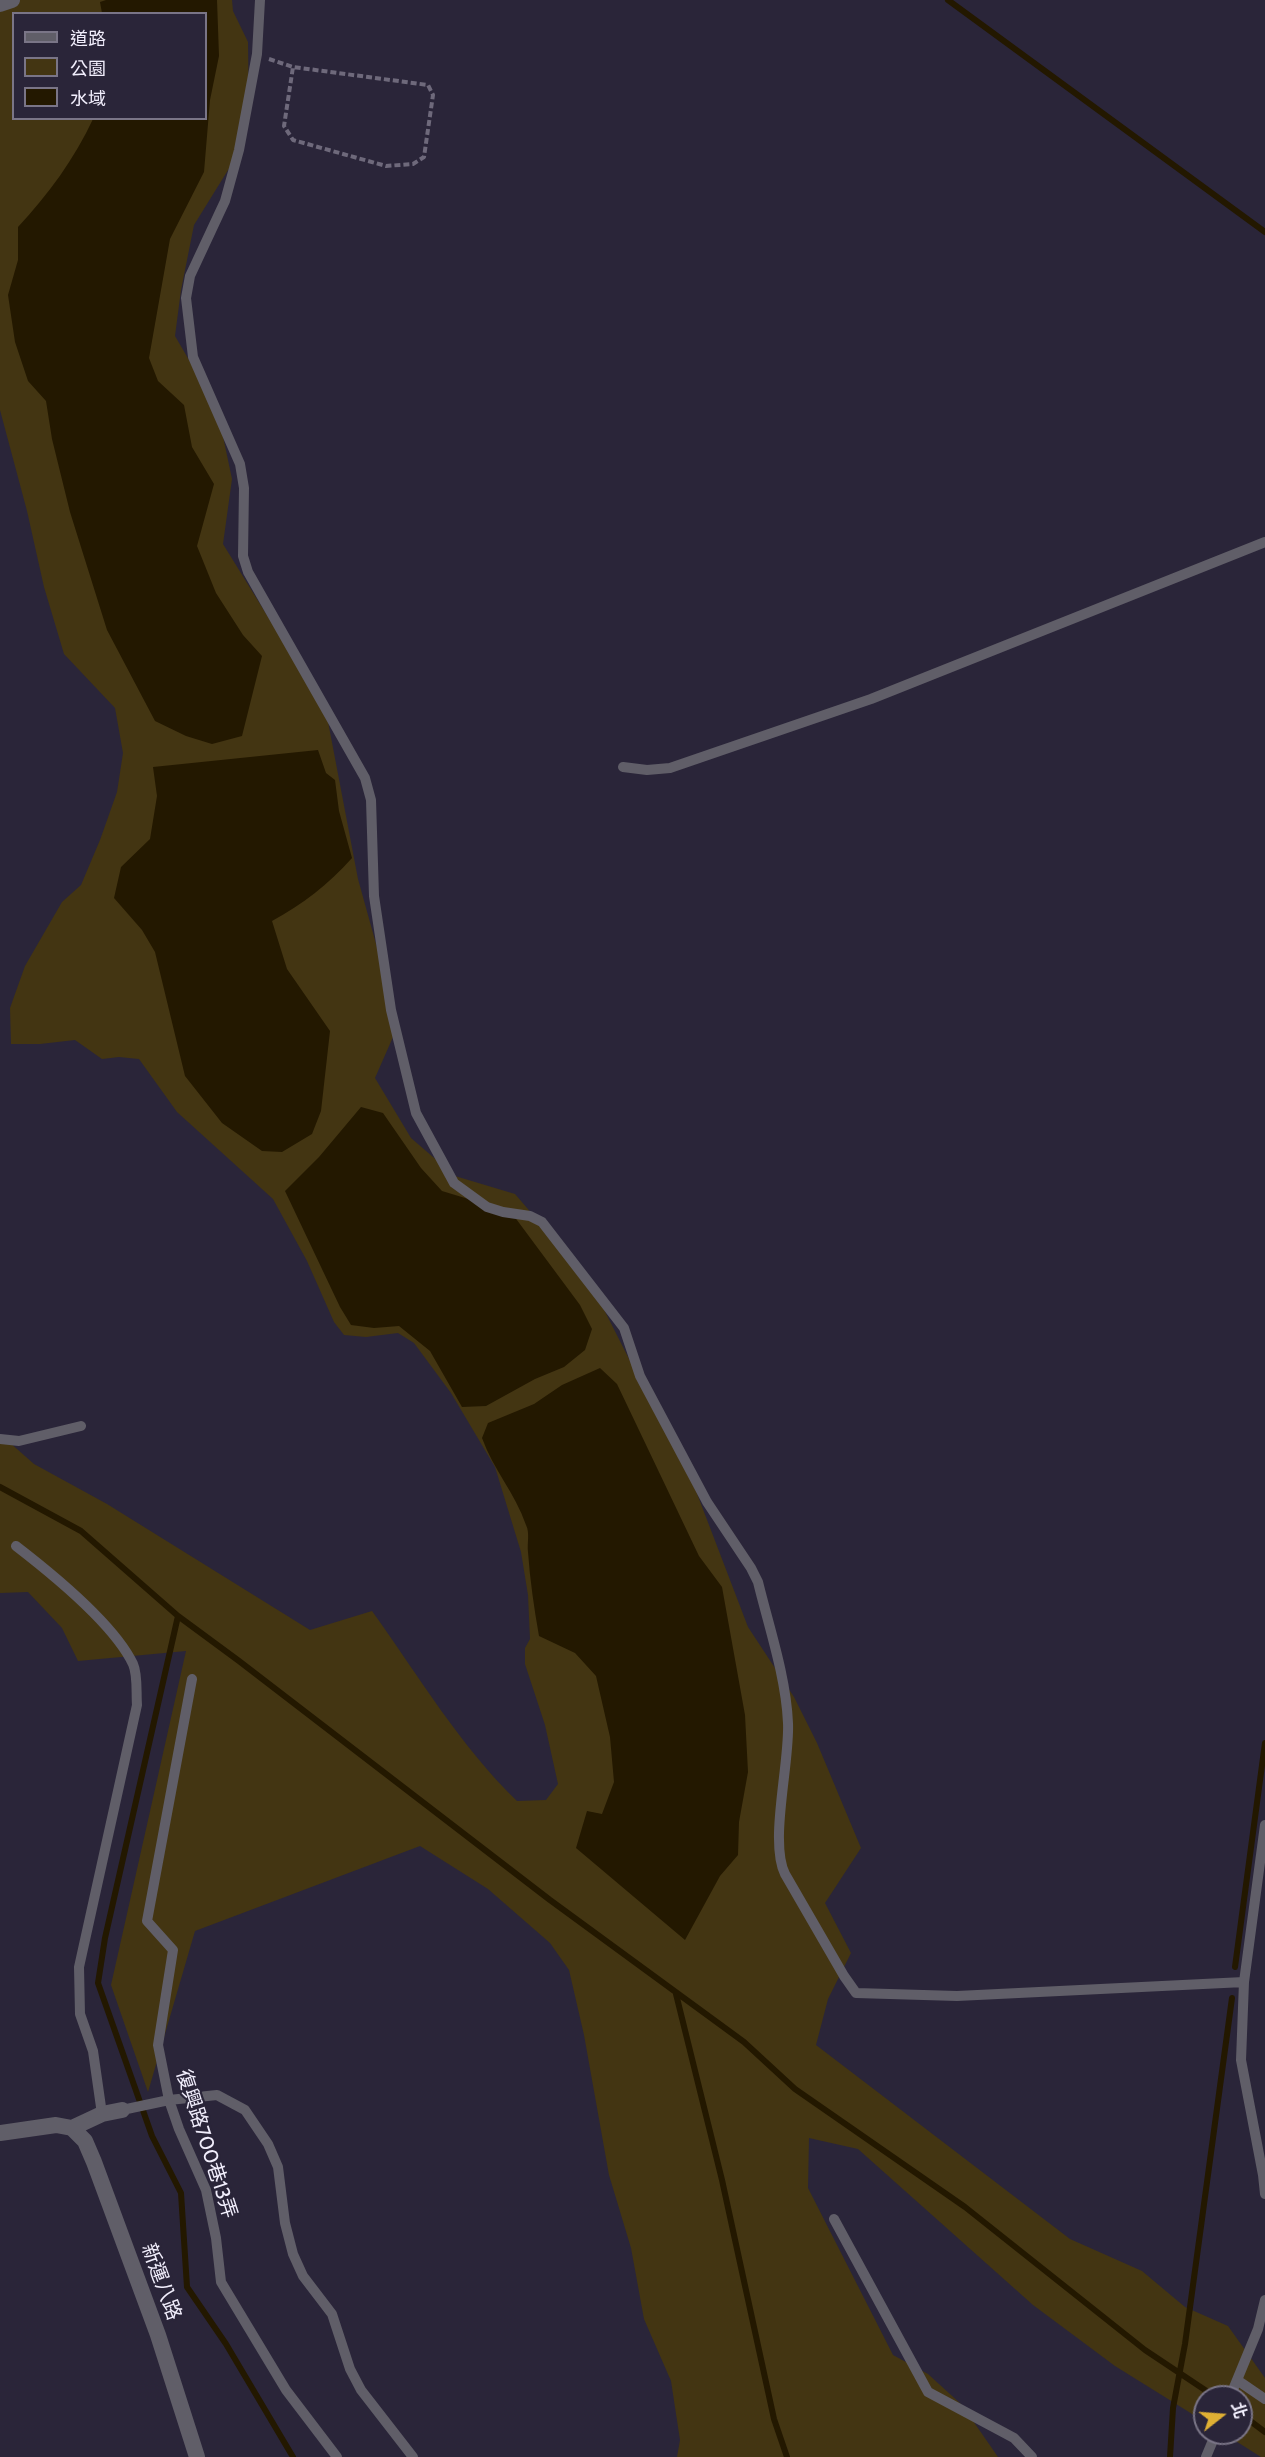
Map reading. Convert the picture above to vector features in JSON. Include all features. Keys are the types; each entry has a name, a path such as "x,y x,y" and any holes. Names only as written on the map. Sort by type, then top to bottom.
{"street":[{"path":"0,4 12,0"},
{"path":"0,2133 56,2125 72,2128 102,2114 122,2110"},
{"name":"新運八路","path":"72,2128 85,2141 94,2162 158,2335 197,2457"}],"lane":[{"path":"260,0 257,54 239,150 225,201 190,276 186,298 193,357 240,464 244,488 243,556 248,572 365,778 371,800 374,896 391,1010 416,1113 454,1183 487,1207 530,1216 542,1221 624,1328 640,1376 707,1502 758,1582 788,1716 779,1864 843,1976 856,1993 957,1996 1244,1982"},
{"path":"623,767 647,770 669,768 861,703 1265,542"},
{"path":"0,1439 19,1441 81,1426"},
{"path":"16,1546 47,1570 112,1632 134,1665 137,1705 79,1967 80,2014 93,2051 102,2114"},
{"name":"復興路700巷13弄","path":"192,1679 147,1922 173,1950 158,2044 168,2100 206,2190 216,2238 221,2282 286,2391 337,2457"},
{"path":"1265,1825 1244,1982 1241,2060 1265,2194"},
{"path":"122,2110 168,2100 217,2095 245,2110 268,2144 278,2167 285,2223 293,2254 303,2276 332,2314 350,2369 361,2390 412,2457"},
{"path":"834,2218 928,2392 1014,2438 1032,2457"},
{"path":"1236,2385 1258,2329 1265,2300"},
{"path":"1238,2380 1265,2399"}],"path":[{"path":"257,54 293,67 428,85 434,95 424,157 413,164 386,166 293,140 284,126 293,67"}],"green space":[{"path":"0,0 232,0 233,11 248,42 249,119 233,162 194,225 181,290 175,336 217,408 232,479 223,544 326,711 358,879 391,998 393,1037 375,1078 411,1138 455,1176 515,1194 589,1280 696,1491 748,1627 794,1697 817,1743 861,1848 825,1903 851,1953 828,1999 816,2045 1070,2239 1142,2271 1185,2307 1228,2326 1265,2378 1265,2457 1261,2457 1242,2445 1253,2445 1253,2385 1193,2385 1193,2415 1115,2366 1033,2305 858,2149 809,2138 808,2188 893,2355 928,2374 962,2405 998,2457 677,2457 680,2440 671,2381 644,2319 631,2248 609,2175 584,2035 569,1970 550,1943 488,1889 420,1846 195,1931 148,2092 111,1985 186,1651 78,1661 62,1628 28,1592 0,1593 0,1434 34,1464 107,1504 310,1630 372,1611 458,1734 496,1780 517,1801 546,1800 558,1784 545,1725 525,1664 525,1648 530,1639 528,1595 521,1552 495,1467 451,1393 414,1343 398,1333 366,1337 344,1335 334,1322 307,1261 273,1199 177,1112 139,1059 119,1057 102,1059 75,1040 40,1044 11,1044 10,1008 25,966 62,902 81,885 117,792 123,753 115,708 64,654 44,587 27,511 0,410"}],"water":[{"path":"106,0 217,0 219,56 210,100 204,172 170,239 149,358 158,381 184,405 192,447 214,484 197,546 216,593 243,635 262,656 242,736 212,744 186,736 155,721 107,630 70,512 52,439 46,401 28,381 15,342 8,295 18,260 18,227 60,176 92,120 207,120 207,12 102,12 100,2"},
{"path":"318,750 326,773 335,780 339,811 352,858 315,893 272,921 287,969 330,1031 321,1111 312,1134 282,1152 262,1151 222,1123 185,1076 155,952 142,930 114,898 121,867 150,839 157,796 153,767"},
{"path":"361,1107 383,1113 421,1168 442,1191 511,1212 580,1305 592,1329 585,1350 564,1367 535,1379 486,1406 462,1407 430,1351 399,1326 374,1328 351,1325 340,1307 285,1191 319,1157"},
{"path":"600,1368 617,1384 699,1556 722,1587 745,1715 748,1772 739,1822 738,1855 720,1876 685,1940 576,1848 587,1811 602,1814 614,1782 610,1737 596,1676 575,1653 539,1636 530,1573 527,1528 482,1438 488,1423 534,1404 562,1385"}],"waterway":[{"path":"948,0 1265,232"},
{"path":"0,1487 81,1531 178,1616 105,1938 98,1983 152,2136 181,2193 187,2287 226,2344 293,2457"},
{"path":"178,1616 550,1900 744,2042 795,2089 965,2207 1145,2350 1198,2385"},
{"path":"1235,1967 1265,1743"},
{"path":"676,1994 722,2180 774,2419 787,2457"},
{"path":"1170,2457 1173,2408 1185,2344 1232,1998"},
{"path":"1253,2423 1265,2432"}]}
